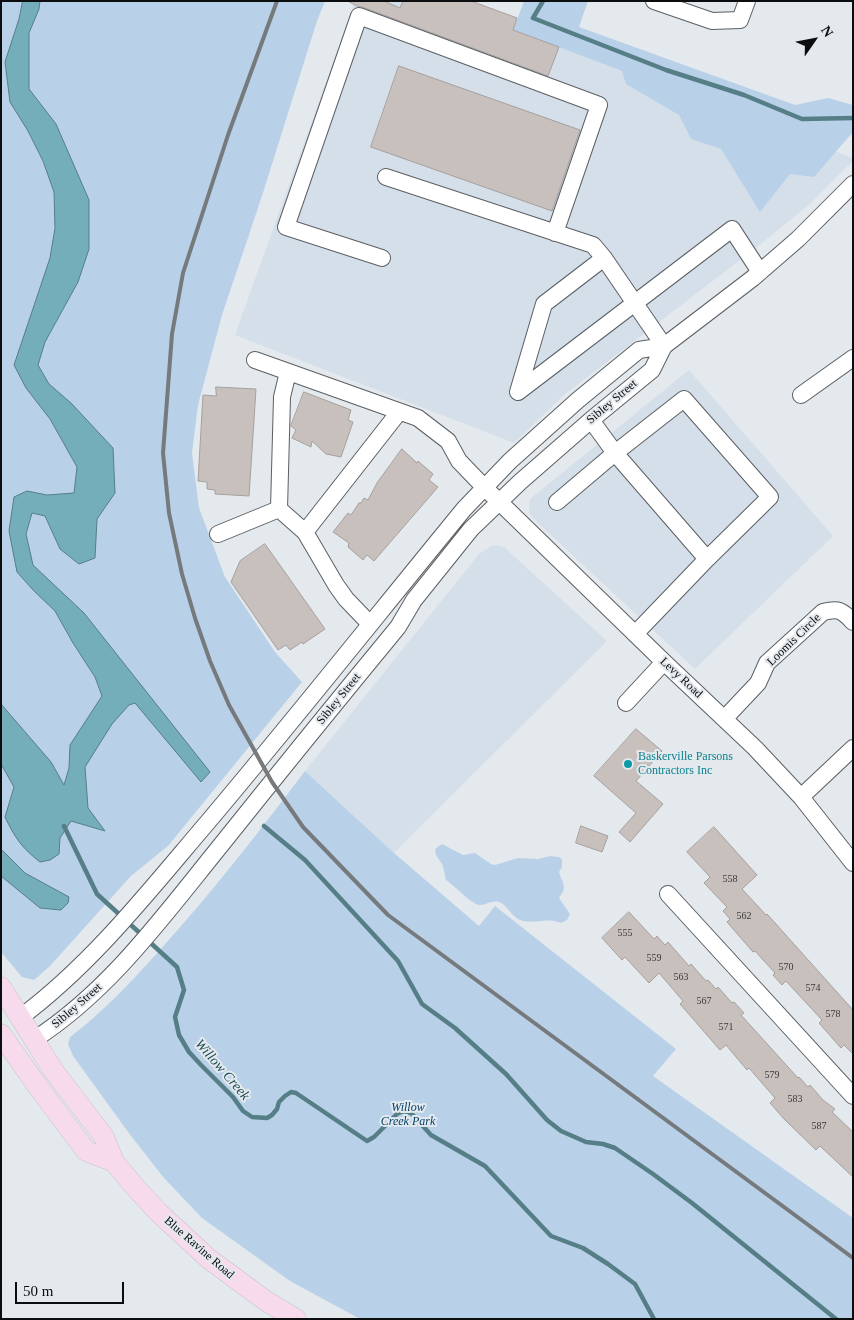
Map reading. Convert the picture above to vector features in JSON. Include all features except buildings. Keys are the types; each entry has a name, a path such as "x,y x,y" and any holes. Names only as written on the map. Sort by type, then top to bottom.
{"main road":[{"name":"Blue Ravine Road","path":"1,987 53,1070 104,1137 114,1162 158,1212 209,1259 266,1301 296,1319"},
{"name":"Sibley Street","path":"1,1030 21,1017"},
{"name":"Blue Ravine Road","path":"1,1034 8,1057 86,1151 114,1162"},
{"name":"Sibley Street","path":"8,1057 35,1039"}],"street":[{"path":"654,1 712,21 740,20 747,1"},
{"path":"382,258 286,227 359,16 599,105 555,233"},
{"path":"386,177 593,245 635,302 664,346"},
{"name":"Sibley Street","path":"35,1039 58,1024 83,1002 133,952 398,627 414,600 472,529 499,502 591,420 652,370 664,346 760,272 798,239 853,184"},
{"path":"604,258 544,304 518,392 732,229 760,272"},
{"name":"Sibley Street","path":"21,1017 70,976 146,895 249,774 464,509 484,487 578,400 639,350 664,346"},
{"path":"801,395 853,358"},
{"name":"Levy Road","path":"255,360 418,418 448,441 459,461 484,487 755,748 801,797 853,863"},
{"path":"279,509 282,397 288,372"},
{"path":"557,502 684,398 770,498 707,559 635,634"},
{"path":"305,532 399,412"},
{"path":"591,420 615,453 707,559"},
{"path":"279,509 305,532 336,585 370,624"},
{"path":"218,534 279,509"},
{"name":"Loomis Circle","path":"725,718 758,683 767,663 822,612 834,610 845,612 853,622"},
{"path":"626,704 664,662"},
{"path":"801,797 853,748"},
{"path":"668,894 853,1096"}],"shaded area":[{"path":"23,1 40,1 39,9 29,33 29,89 56,124 89,200 89,249 78,282 45,342 38,365 49,384 71,403 113,448 115,493 97,519 95,558 79,564 60,549 45,516 32,513 26,534 33,565 84,613 210,772 201,782 135,703 129,705 112,724 85,767 88,808 105,831 71,821 60,838 59,854 50,860 40,862 20,842 5,817 14,787 1,764 1,704 51,762 64,785 69,768 70,745 102,696 95,677 55,611 17,572 9,531 14,497 27,491 47,495 74,493 77,467 50,419 26,388 14,365 50,258 55,228 54,192 43,161 28,131 10,102 5,62"},
{"path":"355,1 471,1 513,30 853,158 853,161 810,204 564,395 514,443 235,335"},
{"path":"689,370 833,536 695,669 529,513 530,499"},
{"path":"493,545 504,547 607,641 394,853 305,771 479,554"},
{"path":"1,849 25,873 69,897 68,903 61,910 40,908 1,876"}],"green space":[{"path":"1,1 325,1 222,315 198,405 192,453 199,508 225,577 275,652 302,682 168,846 131,876 50,966 34,980 22,977 1,952"},
{"path":"524,1 588,1 579,27 795,105 828,98 853,105 853,132 814,177 790,174 760,212 721,149 691,139 679,115 626,84 622,71 513,30"},
{"name":"Willow Creek Park","path":"305,771 394,853 479,926 495,906 676,1049 653,1076 853,1218 853,1319 360,1319 290,1281 202,1218 164,1178 131,1136 73,1056 68,1044 70,1037 116,996 178,930 234,863"},
{"path":"442,844 463,855 475,853 495,865 518,858 559,857 562,859 562,867 559,872 564,888 559,898 570,914 567,920 561,923 556,921 523,921 499,902 480,905 472,902 446,880 443,866 436,855 435,849"}],"waterway":[{"path":"543,1 533,18 666,70 744,95 802,119 853,118"},
{"name":"Willow Creek","path":"64,826 97,894 177,967 184,990 175,1017 179,1035 189,1052 233,1097 243,1111 252,1117 267,1118 277,1109 279,1102 285,1096 291,1092 296,1093 367,1141 374,1137 398,1113 404,1111 411,1113 431,1135 485,1166 551,1236 583,1248 635,1284 654,1319"},
{"path":"264,826 305,860 398,961 422,1004 455,1028 506,1074 547,1120 561,1131 586,1142 615,1148 653,1174 836,1319"}],"railway":[{"path":"277,1 228,135 183,273 172,334 163,453 169,513 182,574 210,661 229,705 272,782 303,827 388,915 853,1258"}],"place":[{"name":"Baskerville Parsons Contractors Inc","path":"628,764"}]}
